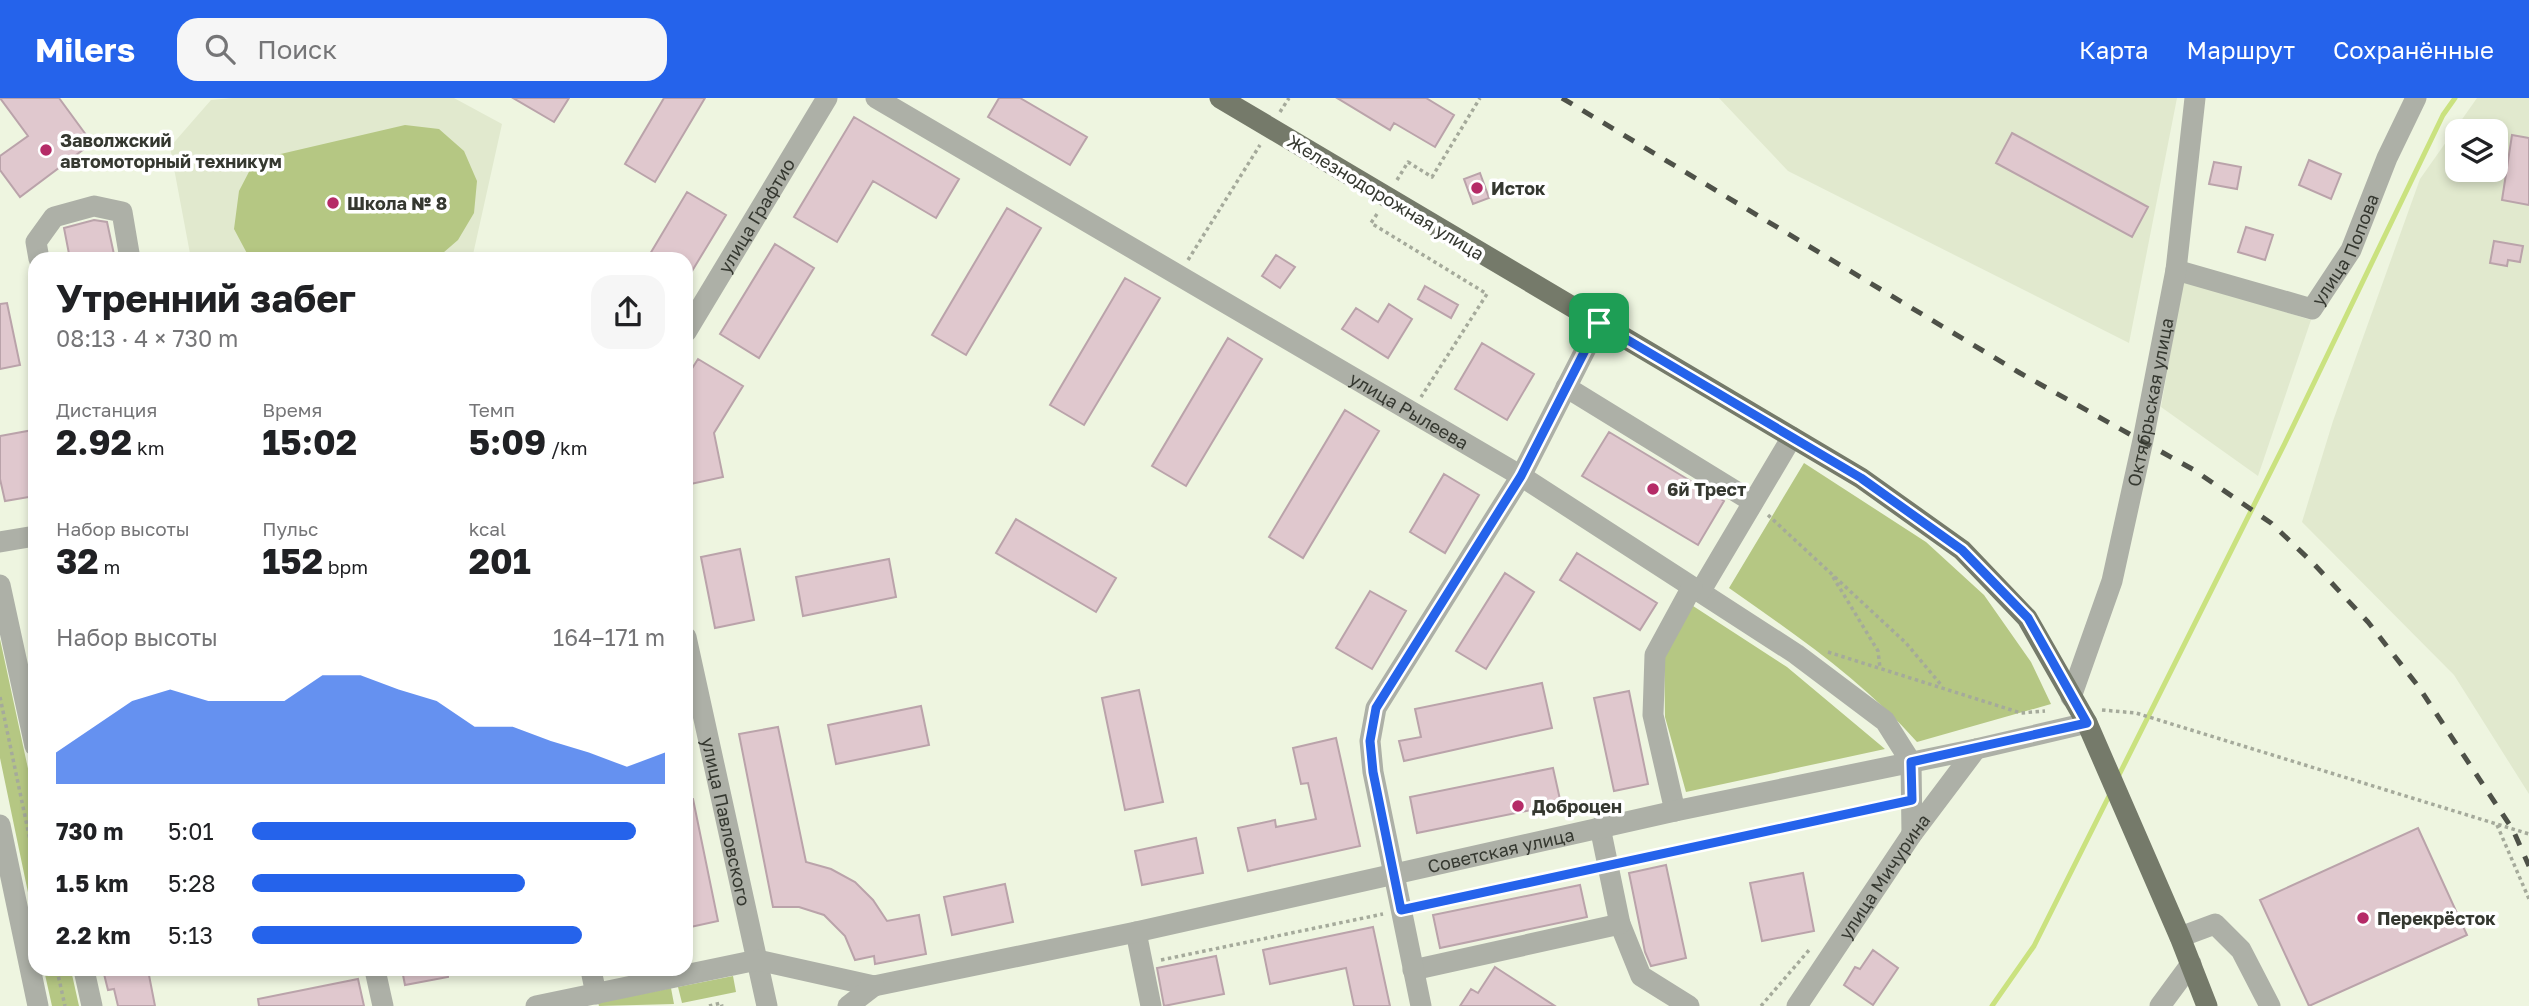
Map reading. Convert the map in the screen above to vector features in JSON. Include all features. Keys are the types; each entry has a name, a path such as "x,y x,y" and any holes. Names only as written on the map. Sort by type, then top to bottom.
{"main road":[{"name":"Железнодорожная улица","path":"1220,98 1861,478 1962,550 2028,618 2079,710 2180,937 2207,1006"}],"street":[{"name":"улица Графтио","path":"693,320 827,98"},
{"name":"улица Рылеева","path":"876,98 1521,476 1796,654 1885,721 1911,762"},
{"name":"Октябрьская улица","path":"2079,710 2112,581 2176,270 2195,98"},
{"name":"улица Попова","path":"2176,270 2312,309 2351,250 2387,158 2416,98"},
{"path":"38,252 36,242 54,217 94,206 122,212 129,252"},
{"path":"1421,1006 1373,772 1370,741 1376,708 1521,476 1599,323"},
{"path":"1566,387 1753,502"},
{"path":"1675,811 1653,715 1655,655 1792,437"},
{"path":"0,542 28,537"},
{"path":"0,585 28,714"},
{"name":"улица Павловского","path":"693,669 767,1006"},
{"name":"Советская улица","path":"874,986 1136,932 1675,811 1976,749 2079,710"},
{"name":"улица Мичурина","path":"1797,1006 1912,834 1976,749"},
{"path":"1911,762 1912,834"},
{"path":"0,825 28,958"},
{"path":"1600,828 1620,924 1641,976 1689,1006"},
{"path":"1413,970 1620,924"},
{"path":"2180,937 2215,925 2241,950 2270,1006"},
{"path":"1136,932 1151,1006"},
{"path":"693,974 757,960 874,986"},
{"path":"2160,1006 2191,964"},
{"path":"32,976 38,1006"},
{"path":"85,976 92,1006"},
{"path":"376,976 383,1006"},
{"path":"592,976 596,994"},
{"path":"536,1006 681,976"},
{"path":"848,1006 874,986"}],"path":[{"path":"1180,274 1289,98"},
{"path":"1753,502 1906,643 1944,688"},
{"path":"1828,569 1878,651 1880,668"},
{"path":"1819,649 2021,713 2079,710 2136,713 2529,834"},
{"path":"0,697 28,830"},
{"path":"1142,964 1912,800"},
{"path":"2497,825 2529,899"},
{"path":"58,976 65,1006"},
{"path":"709,1006 722,1003 722,1006"}],"shaded area":[{"name":"Школа № 8","path":"454,98 502,124 474,252 190,252 170,147 211,100"},
{"path":"1719,98 2177,98 2129,343 1788,171"},
{"path":"2477,98 2529,98 2529,794 2454,675 2302,522 2333,421 2420,179 2445,143 2445,182 2508,182 2508,119 2462,119"},
{"path":"2183,280 2311,320 2258,476 2161,407"}],"green space":[{"path":"405,125 439,129 464,151 477,181 474,213 458,240 444,252 246,252 234,229 239,191 252,166 272,156"},
{"path":"1804,463 1926,542 1984,595 2031,662 2051,704 1917,742 1851,678 1729,588"},
{"path":"1690,604 1787,667 1885,749 1686,792 1665,717 1664,650"},
{"path":"0,639 28,769 28,892 0,758"},
{"path":"45,976 72,976 79,1006 52,1006"},
{"path":"733,976 736,992 682,1003 678,987"},
{"path":"671,988 674,1004 599,1006 598,1003"}],"building":[{"name":"Заволжский автомоторный техникум","path":"0,98 59,98 92,143 20,197 0,170 0,156 28,136"},
{"path":"513,98 569,98 554,122"},
{"path":"664,98 705,98 655,182 625,164"},
{"path":"999,98 1020,98 1087,137 1070,165 988,117"},
{"path":"1337,98 1426,98 1454,115 1435,147 1394,123 1390,130"},
{"path":"854,117 959,179 936,218 873,181 837,242 794,217"},
{"path":"2012,133 2148,207 2132,237 1996,163"},
{"path":"2512,135 2529,138 2529,205 2502,200 2505,182 2508,182"},
{"path":"2309,160 2341,174 2331,199 2299,185"},
{"path":"2214,162 2241,167 2237,189 2209,184"},
{"name":"Исток","path":"1480,173 1489,198 1473,204 1464,179"},
{"path":"687,192 726,215 693,269 693,252 651,252"},
{"path":"1007,208 1041,228 966,355 932,335"},
{"path":"94,220 107,222 113,252 69,252 64,228"},
{"path":"2246,227 2273,235 2265,260 2238,252"},
{"path":"2494,241 2523,246 2520,262 2508,260 2507,266 2490,263"},
{"path":"775,244 814,268 759,358 720,334"},
{"path":"1276,255 1295,267 1280,288 1262,276"},
{"path":"1125,278 1160,298 1084,425 1050,405"},
{"path":"1425,286 1458,305 1451,318 1418,299"},
{"path":"7,303 20,365 0,369 0,304"},
{"path":"1389,304 1412,319 1388,358 1342,329 1356,308 1378,322"},
{"path":"1228,338 1262,359 1186,486 1152,466"},
{"path":"1482,343 1534,374 1507,420 1455,389"},
{"path":"698,359 743,386 714,433 723,477 693,483 693,367"},
{"path":"1345,410 1379,431 1303,558 1269,537"},
{"path":"28,431 28,497 5,501 0,479 0,436"},
{"name":"6й Трест","path":"1609,432 1724,501 1698,545 1582,476"},
{"path":"1444,474 1479,495 1445,553 1410,532"},
{"path":"1016,519 1116,578 1096,612 996,553"},
{"path":"740,549 754,620 715,628 701,557"},
{"path":"1577,553 1657,603 1640,630 1560,580"},
{"path":"889,559 896,597 803,616 796,577"},
{"path":"1505,573 1534,592 1486,669 1456,651"},
{"path":"1370,591 1406,611 1372,669 1336,648"},
{"path":"1542,683 1552,728 1404,761 1399,741 1421,737 1415,709"},
{"path":"1139,690 1163,802 1125,810 1102,698"},
{"path":"1629,691 1648,784 1614,791 1594,698"},
{"path":"921,706 929,745 836,764 828,725"},
{"path":"778,727 806,862 831,869 855,882 873,900 887,921 919,915 926,954 875,964 874,956 855,960 845,936 824,915 799,907 773,907 739,734"},
{"path":"1336,738 1360,846 1248,871 1238,828 1275,820 1276,827 1316,819 1308,783 1301,784 1293,748"},
{"path":"1553,768 1561,804 1417,833 1410,797"},
{"path":"693,799 718,921 693,926"},
{"name":"Перекрёсток","path":"2418,828 2467,935 2309,1006 2260,900"},
{"path":"1196,838 1203,873 1142,885 1135,851"},
{"path":"1666,865 1686,958 1651,966 1645,952 1629,873"},
{"path":"1803,873 1814,931 1762,941 1750,883"},
{"path":"1005,884 1013,922 952,935 944,897"},
{"path":"1580,885 1587,917 1440,948 1433,915"},
{"path":"1373,927 1390,1006 1354,1006 1346,968 1270,984 1263,950"},
{"path":"1873,950 1898,968 1873,1005 1844,985 1855,967 1860,969"},
{"path":"1216,956 1224,994 1164,1006 1157,968"},
{"path":"1495,967 1555,1006 1460,1006 1471,989 1478,993"},
{"path":"104,976 149,976 155,1006 118,1006 114,989 108,990"},
{"path":"403,976 448,976 448,977 405,985"},
{"path":"358,979 364,1006 259,1006 258,999"}],"waterway":[{"path":"2118,777 2285,443 2443,115 2455,98"},
{"path":"1992,1006 2034,946 2111,792"}],"railway":[{"path":"1562,98 2020,373 2194,470 2271,523 2368,622 2418,686 2513,830 2529,866"}],"place":[{"name":"Заволжский автомоторный техникум","path":"46,150"},
{"name":"Исток","path":"1477,188"},
{"name":"Школа № 8","path":"333,203"},
{"name":"6й Трест","path":"1653,489"},
{"name":"Доброцен","path":"1518,806"},
{"name":"Перекрёсток","path":"2363,918"}],"route":[{"path":"1599,323 1861,478 1962,550 2028,618 2087,723 1911,762 1912,800 1401,910 1373,772 1370,741 1376,708 1521,476 1599,323"}]}
